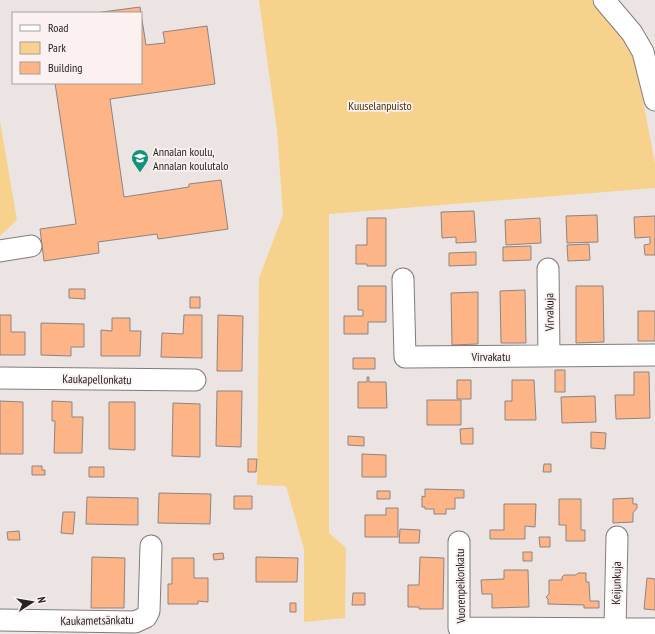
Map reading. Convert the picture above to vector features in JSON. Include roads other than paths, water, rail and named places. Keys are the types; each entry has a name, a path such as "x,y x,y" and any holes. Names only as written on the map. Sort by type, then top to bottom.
{"street":[{"path":"604,0 649,51 655,100"},
{"path":"0,251 31,246"},
{"name":"Virvakuja","path":"548,269 549,356"},
{"name":"Virvakatu","path":"403,279 405,357 655,355"},
{"name":"Kaukapellonkatu","path":"0,378 195,380"},
{"name":"Keijunkuja","path":"615,628 617,537"},
{"name":"Vuorenpeikonkatu","path":"459,542 459,628 655,629"},
{"name":"Kaukametsänkatu","path":"0,620 135,622 146,617 149,611 151,546"}],"place":[{"name":"Annalan koulu, Annalan koulutalo","path":"140,173"}],"park label":[{"name":"Kuuselanpuisto","path":"380,105"}]}
